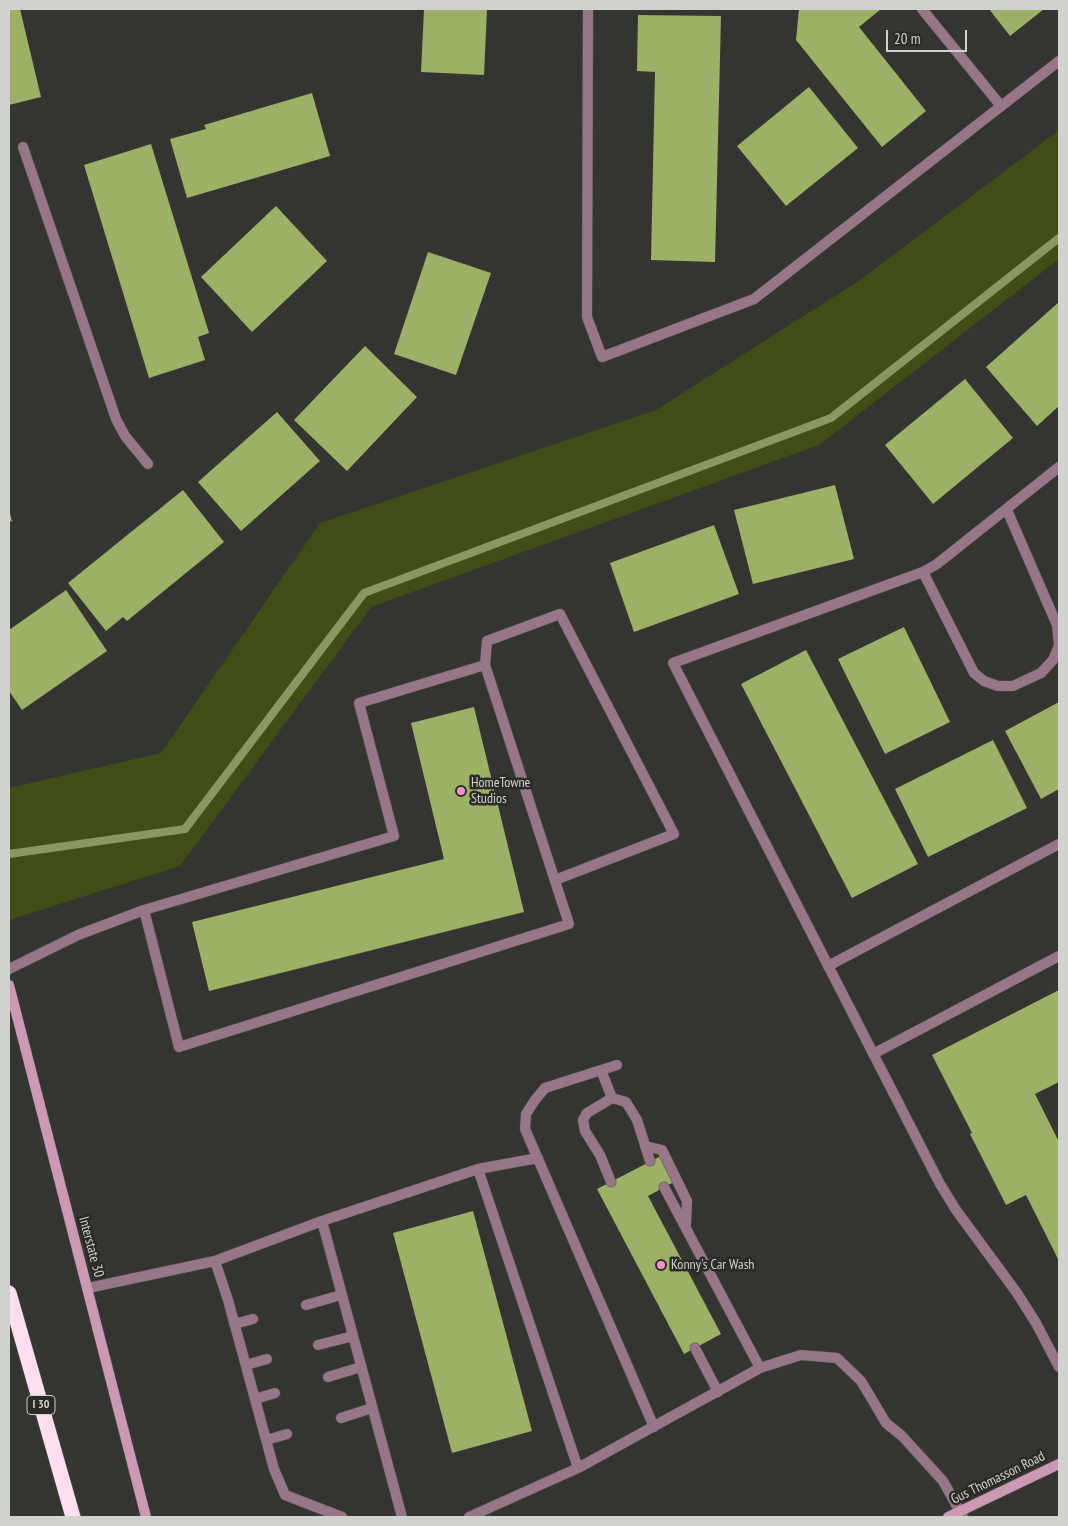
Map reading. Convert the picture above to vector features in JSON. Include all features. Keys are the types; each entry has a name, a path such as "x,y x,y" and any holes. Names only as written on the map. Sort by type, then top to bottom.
{"highway":[{"name":"I 30","path":"9,1293 73,1517"}],"main road":[{"name":"Interstate 30","path":"9,985 146,1517"},
{"name":"Gus Thomasson Road","path":"948,1517 962,1514 1059,1464"}],"lane":[{"path":"588,9 587,317 602,357 754,299 1059,61"},
{"path":"922,9 1001,106"},
{"path":"23,146 116,419 125,436 148,464"},
{"path":"1059,467 1007,510 937,564 923,572 673,663 940,1184 956,1210 1017,1293 1036,1323 1059,1367"},
{"path":"923,572 974,673 984,681 998,686 1013,686 1041,673 1053,660 1059,645 1057,625 1007,510"},
{"path":"144,910 179,1047 569,924 485,665 487,641 560,614 674,834 555,880"},
{"path":"9,969 78,935 144,910 394,836 359,703 485,665"},
{"path":"828,966 1059,844"},
{"path":"873,1054 1059,956"},
{"path":"617,1065 545,1088 534,1100 526,1114 525,1129 654,1428"},
{"path":"601,1070 612,1098"},
{"path":"611,1182 600,1155 585,1131 583,1120 587,1113 612,1098 626,1102 637,1120 650,1161"},
{"path":"645,1146 662,1150 687,1201 686,1226"},
{"path":"88,1288 215,1261 322,1221 478,1169 538,1158"},
{"path":"478,1169 578,1468"},
{"path":"664,1187 760,1368"},
{"path":"322,1221 402,1517"},
{"path":"215,1261 274,1469 286,1495 342,1517"},
{"path":"306,1305 341,1295"},
{"path":"234,1324 253,1319"},
{"path":"318,1345 353,1336"},
{"path":"695,1348 718,1392"},
{"path":"469,1517 578,1468 654,1428 760,1368 801,1355 837,1358 861,1381 886,1423 902,1436 943,1481 962,1514"},
{"path":"246,1365 267,1359"},
{"path":"328,1377 361,1367"},
{"path":"255,1399 274,1393"},
{"path":"341,1418 372,1408"},
{"path":"267,1440 287,1434"}],"green space":[{"path":"1059,130 1059,259 819,445 371,607 180,866 9,920 9,788 161,753 320,523 656,410 860,280"}],"building":[{"path":"9,9 20,9 41,97 9,105"},
{"path":"424,9 487,9 484,75 421,72"},
{"path":"799,9 881,9 859,27 926,111 882,147 796,40"},
{"path":"989,9 1044,9 1010,36"},
{"path":"638,15 721,16 715,262 651,260 655,72 637,71"},
{"path":"809,87 858,148 786,206 737,146"},
{"path":"312,93 330,156 187,198 170,139 206,129 204,125"},
{"path":"151,144 209,333 198,337 205,360 149,378 84,165"},
{"path":"276,206 327,261 252,332 201,277"},
{"path":"428,252 491,273 456,375 394,354"},
{"path":"1059,302 1059,406 1037,426 986,367"},
{"path":"365,346 417,397 347,471 294,420"},
{"path":"965,379 1013,438 933,504 885,445"},
{"path":"277,412 320,461 241,531 198,482"},
{"path":"835,485 854,559 753,584 734,510"},
{"path":"183,490 224,542 127,621 123,617 106,631 68,583"},
{"path":"9,510 12,521 9,522"},
{"path":"714,525 739,594 634,632 610,563"},
{"path":"66,590 107,651 22,710 9,691 9,630"},
{"path":"904,627 950,722 885,754 838,659"},
{"path":"806,650 918,864 852,898 741,684"},
{"path":"1059,702 1059,789 1041,799 1005,731"},
{"name":"HomeTowne Studios","path":"474,707 524,912 209,991 192,922 444,859 411,723"},
{"path":"993,740 1027,808 928,857 895,789"},
{"path":"1059,990 1059,1082 1035,1094 1059,1142 1059,1261 1026,1195 1006,1205 932,1055"},
{"name":"Konny's Car Wash","path":"661,1156 674,1182 648,1196 721,1334 684,1354 597,1189"},
{"path":"473,1211 532,1431 452,1453 393,1233"}],"waterway":[{"path":"9,854 185,829 364,593 831,418 1059,238"}],"place":[{"name":"HomeTowne Studios","path":"461,791"},
{"name":"Konny's Car Wash","path":"661,1265"}]}
